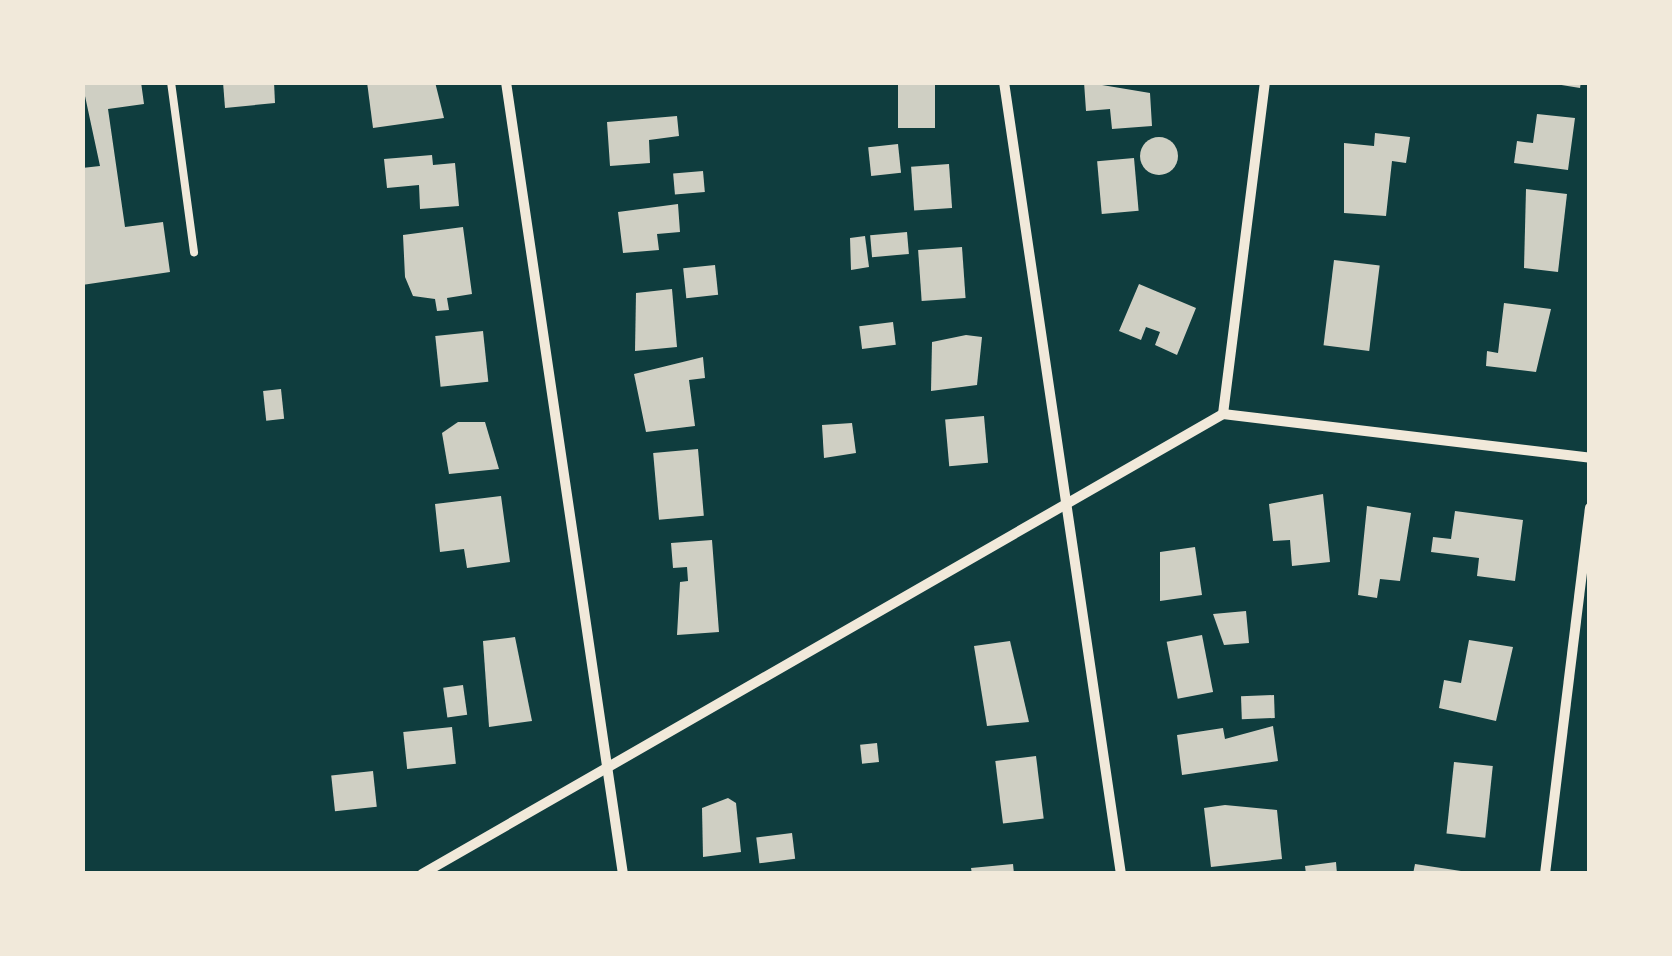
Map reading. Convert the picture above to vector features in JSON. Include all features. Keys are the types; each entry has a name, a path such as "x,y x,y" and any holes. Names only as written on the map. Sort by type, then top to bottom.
{"street":[{"path":"506,82 623,874"},
{"path":"1004,82 1120,874"},
{"path":"1222,414 1265,82"},
{"path":"422,874 1065,499 1222,414 1590,458"},
{"path":"1545,874 1590,508"}],"lane":[{"path":"171,82 194,252"}],"building":[{"path":"82,82 141,82 144,104 108,109 125,227 163,222 170,272 82,285 82,168 100,166"},
{"path":"223,82 274,82 275,103 225,108"},
{"path":"367,82 435,82 444,118 373,128"},
{"path":"898,82 935,82 935,128 898,128"},
{"path":"1084,82 1150,93 1152,126 1112,129 1110,109 1086,111"},
{"path":"1543,82 1581,82 1580,88"},
{"path":"1537,114 1575,118 1568,170 1514,163 1517,141 1533,143"},
{"path":"677,116 679,136 649,140 650,163 610,166 607,122"},
{"path":"1375,133 1410,137 1406,163 1392,161 1386,216 1344,213 1344,143 1374,146"},
{"path":"1159,137 1173,142 1178,156 1173,170 1159,175 1145,170 1140,156 1145,142"},
{"path":"898,144 901,173 871,176 868,147"},
{"path":"432,155 433,165 455,163 459,206 420,209 419,185 387,188 384,159"},
{"path":"1134,158 1139,211 1102,214 1097,161"},
{"path":"949,164 952,208 914,211 911,167"},
{"path":"703,171 705,192 675,195 673,174"},
{"path":"1526,189 1567,194 1558,272 1524,268"},
{"path":"678,204 680,232 657,234 659,250 623,253 618,212"},
{"path":"463,227 472,294 447,298 449,310 437,311 435,299 413,296 405,277 403,235"},
{"path":"907,232 909,254 872,257 870,235"},
{"path":"865,236 869,267 851,270 850,238"},
{"path":"962,247 966,298 922,301 918,250"},
{"path":"1334,260 1380,266 1369,351 1324,345"},
{"path":"715,265 718,295 686,298 683,268"},
{"path":"1139,284 1196,308 1177,355 1155,345 1160,332 1146,327 1141,340 1119,331"},
{"path":"672,289 677,347 635,351 636,293"},
{"path":"1504,303 1551,309 1536,372 1486,366 1487,351 1498,353"},
{"path":"893,322 896,345 862,349 859,326"},
{"path":"483,331 488,382 441,387 435,336"},
{"path":"966,335 982,337 977,385 931,391 932,342"},
{"path":"703,357 705,378 689,380 695,426 646,432 634,374"},
{"path":"281,389 284,419 266,421 263,391"},
{"path":"984,416 988,463 949,466 945,419"},
{"path":"458,422 485,422 499,469 449,474 442,433"},
{"path":"852,423 856,453 824,458 822,425"},
{"path":"698,449 704,516 659,520 653,453"},
{"path":"1323,494 1330,562 1292,566 1290,540 1273,541 1269,504"},
{"path":"501,496 510,562 467,568 464,549 440,552 435,504"},
{"path":"1367,506 1411,513 1400,581 1380,579 1377,598 1358,595"},
{"path":"1455,511 1523,520 1515,581 1477,576 1479,558 1431,552 1433,537 1451,539"},
{"path":"712,540 719,632 677,635 680,582 688,581 687,567 673,568 671,543"},
{"path":"1195,547 1202,595 1160,601 1160,552"},
{"path":"1246,611 1249,643 1224,645 1213,614"},
{"path":"1202,635 1213,692 1178,699 1167,642"},
{"path":"515,637 532,721 489,727 483,641"},
{"path":"1469,640 1513,647 1496,721 1439,708 1444,680 1461,683"},
{"path":"1010,641 1029,722 987,726 974,646"},
{"path":"463,685 467,715 447,717 443,688"},
{"path":"1274,695 1275,718 1242,719 1241,696"},
{"path":"1273,726 1278,761 1182,775 1177,735 1223,728 1225,739"},
{"path":"452,727 456,764 407,769 403,732"},
{"path":"877,743 879,762 862,764 860,745"},
{"path":"1036,756 1044,819 1003,824 995,761"},
{"path":"1454,762 1493,766 1485,838 1446,834"},
{"path":"373,771 377,807 335,811 331,775"},
{"path":"728,798 736,803 741,852 703,857 702,808"},
{"path":"1225,805 1277,810 1282,859 1211,867 1204,808"},
{"path":"792,833 795,859 759,863 756,837"},
{"path":"1336,862 1337,874 1306,874 1305,866"},
{"path":"1013,864 1014,874 972,874 971,868"},
{"path":"1415,864 1461,871 1461,874 1413,874"}]}
